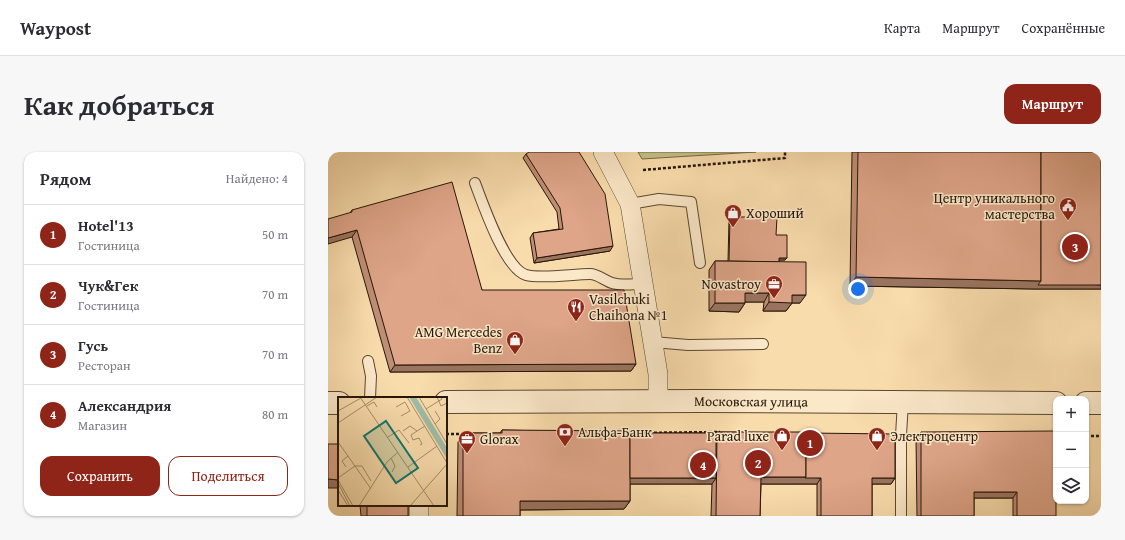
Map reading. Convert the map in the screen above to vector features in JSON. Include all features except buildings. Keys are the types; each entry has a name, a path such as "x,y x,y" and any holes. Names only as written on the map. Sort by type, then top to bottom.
{"street":[{"path":"603,152 630,204 658,374 658,402"},
{"path":"328,403 338,402"},
{"name":"Московская улица","path":"447,402 1053,402"},
{"path":"1089,402 1101,403"}],"lane":[{"path":"475,183 498,240 509,261 516,269 525,275 541,276 592,274 613,283 643,284"},
{"path":"630,204 659,199 691,202 700,263"},
{"path":"653,342 688,345 763,344"},
{"path":"368,361 370,397"},
{"path":"901,516 901,435 903,402"}],"path":[{"path":"644,170 785,158 785,152"},
{"path":"628,432 723,432"},
{"path":"447,434 470,434"},
{"path":"1089,436 1101,436"}],"shaded area":[{"path":"638,152 756,152 642,159"}],"place":[{"name":"Центр уникального мастерства","path":"1068,221"},
{"name":"Хороший","path":"733,228"},
{"name":"Гусь","path":"1075,247"},
{"name":"Novastroy","path":"774,299"},
{"name":"Vasilchuki Chaihona №1","path":"576,322"},
{"name":"AMG Mercedes Benz","path":"515,355"},
{"name":"Hotel'13","path":"810,443"},
{"name":"Альфа-Банк","path":"565,447"},
{"name":"Parad luxe","path":"782,451"},
{"name":"Электроцентр","path":"877,451"},
{"name":"Glorax","path":"467,454"},
{"name":"Чук&Гек","path":"758,463"},
{"name":"Александрия","path":"703,465"}]}
